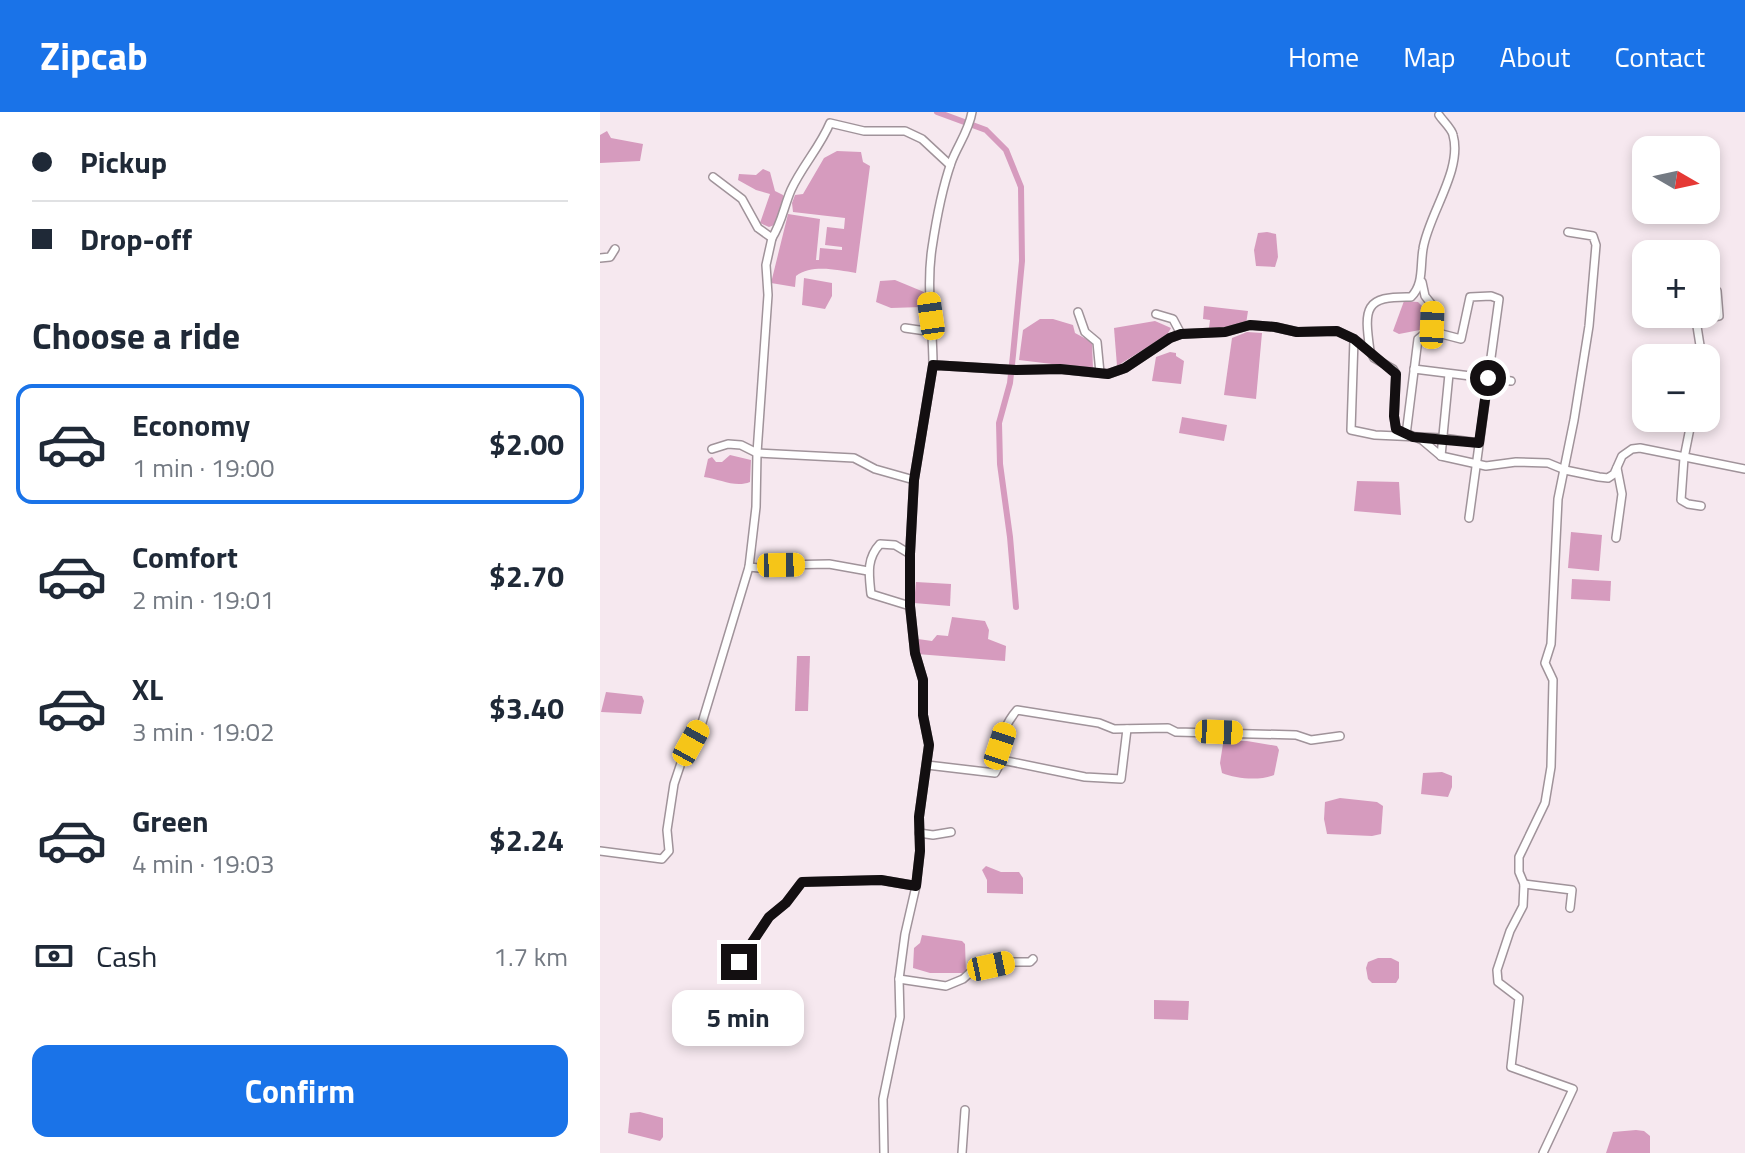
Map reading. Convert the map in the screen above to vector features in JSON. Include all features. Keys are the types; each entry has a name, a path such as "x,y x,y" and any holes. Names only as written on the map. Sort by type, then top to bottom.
{"street":[{"path":"1439,115 1453,135 1453,171 1423,248 1425,296 1433,306 1434,332 1461,339 1470,297 1491,296 1499,299 1469,518"},
{"path":"884,1153 883,1099 900,1017 899,979 916,886 929,745 923,715 923,680 915,653 910,606 910,554 914,480 933,365 929,299 932,248 950,165 971,119"},
{"path":"600,851 662,859 669,851 667,830 674,784 682,760 701,726 749,567 756,507 768,295 766,265 772,238 782,222 790,193 804,166 822,142 830,123 864,131 905,131 922,139 950,165"},
{"path":"713,177 742,199 758,228 772,238"},
{"path":"1543,1153 1573,1089 1511,1067 1519,998 1498,982 1497,970 1510,931 1523,906 1524,884 1519,872 1519,857 1545,803 1551,767 1553,680 1545,663 1551,644 1557,513 1589,326 1596,245 1593,236 1568,232"},
{"path":"600,258 610,257 615,249"},
{"path":"1422,272 1418,289 1411,297 1380,298 1371,303 1366,316 1370,351 1374,358 1396,374 1396,429 1422,440 1441,456 1486,466 1516,462 1548,463 1586,476 1608,478 1622,456 1632,449 1745,469"},
{"path":"1078,312 1085,332 1097,342 1100,373"},
{"path":"1156,314 1173,319 1181,334"},
{"path":"933,365 1012,370 1060,369 1108,374 1125,368 1181,334 1225,332 1250,325 1297,332 1337,331 1370,351"},
{"path":"1409,436 1418,339 1432,325"},
{"path":"905,328 933,332"},
{"path":"1354,339 1351,430 1375,435 1479,443"},
{"path":"1414,369 1511,381"},
{"path":"1441,456 1449,374"},
{"path":"1689,432 1681,500 1701,506"},
{"path":"712,449 728,444 741,445 757,453 854,458 875,469 914,480"},
{"path":"1616,538 1622,494 1617,468"},
{"path":"910,554 895,545 880,544 872,554 868,571 871,594 910,606"},
{"path":"749,567 778,570 781,565 829,564 868,571"},
{"path":"927,765 995,773 1002,760 1000,746 1009,720 1017,710 1099,723 1114,729 1168,728 1176,732 1296,735 1311,740 1340,736"},
{"path":"1002,760 1085,777 1121,779 1127,729"},
{"path":"919,833 933,835 951,832"},
{"path":"739,962 769,917 786,903 802,882 881,880 916,886"},
{"path":"1524,884 1572,890 1570,908"},
{"path":"899,979 946,986 963,979 973,970 1010,962 1030,962 1033,959"},
{"path":"962,1153 965,1110"}],"shaded area":[{"path":"607,131 611,138 643,144 640,161 600,163 600,135"},
{"path":"837,151 861,152 863,162 870,166 856,273 817,269 796,276 795,287 771,283 788,214 820,219 816,260 819,260 820,248 842,250 842,247 825,245 827,227 844,229 845,218 793,212 792,203 795,195 803,194 824,158"},
{"path":"763,169 770,172 775,191 785,199 777,224 769,227 760,223 770,194 738,180 739,174 756,175"},
{"path":"1258,233 1276,234 1278,257 1275,267 1256,266 1254,250"},
{"path":"804,278 832,283 832,296 825,309 802,305"},
{"path":"895,280 924,292 922,307 891,308 876,302 880,281"},
{"path":"1404,301 1418,302 1425,309 1425,329 1399,334 1393,331"},
{"path":"1204,306 1248,311 1246,324 1224,329 1209,328 1210,320 1203,319"},
{"path":"1040,319 1073,325 1075,333 1092,342 1093,369 1019,360 1023,330"},
{"path":"1155,321 1171,328 1167,335 1117,366 1114,328"},
{"path":"1247,332 1262,333 1256,399 1224,395 1232,338"},
{"path":"1176,353 1184,361 1181,384 1152,381 1156,357"},
{"path":"1182,417 1227,425 1224,441 1179,433"},
{"path":"730,455 751,460 750,482 733,484 704,477 708,459 712,457 716,462 722,462"},
{"path":"1357,481 1399,482 1401,515 1354,511"},
{"path":"1571,532 1602,535 1599,571 1568,568"},
{"path":"1572,579 1611,581 1610,601 1571,599"},
{"path":"916,582 951,584 950,606 914,603"},
{"path":"952,617 985,621 989,630 988,639 1006,646 1005,661 917,654 918,639 932,641 937,635 948,636"},
{"path":"797,656 810,656 808,711 795,711"},
{"path":"606,692 642,696 641,714 601,712"},
{"path":"1247,741 1277,746 1279,750 1274,775 1248,778 1222,773 1223,744"},
{"path":"1442,772 1452,776 1448,797 1421,794 1423,773"},
{"path":"1340,798 1377,802 1383,806 1381,834 1327,834 1325,802"},
{"path":"986,866 1001,872 1019,872 1023,878 1023,894 987,893 987,880 982,870"},
{"path":"922,935 962,941 965,944 966,973 930,973 913,968 914,948 920,943"},
{"path":"1391,958 1399,962 1396,983 1372,983 1368,979 1368,962"},
{"path":"1154,1000 1189,1001 1188,1020 1154,1019"},
{"path":"640,1112 663,1118 663,1137 660,1141 628,1133 630,1113"},
{"path":"1636,1130 1650,1136 1650,1153 1606,1153 1613,1132"}],"waterway":[{"path":"937,112 986,130 1006,150 1021,187 1022,261 1010,383 999,423 1000,464 1016,607"}],"route":[{"path":"739,962 769,917 786,903 802,882 881,880 916,886 920,851 919,817 929,745 923,715 923,680 915,653 910,606 910,554 914,480 933,365 1038,371 1060,369 1108,374 1125,368 1181,334 1225,332 1250,325 1297,332 1337,331 1354,339 1374,358 1393,369 1397,379 1396,429 1413,437 1479,443 1488,378"}]}
